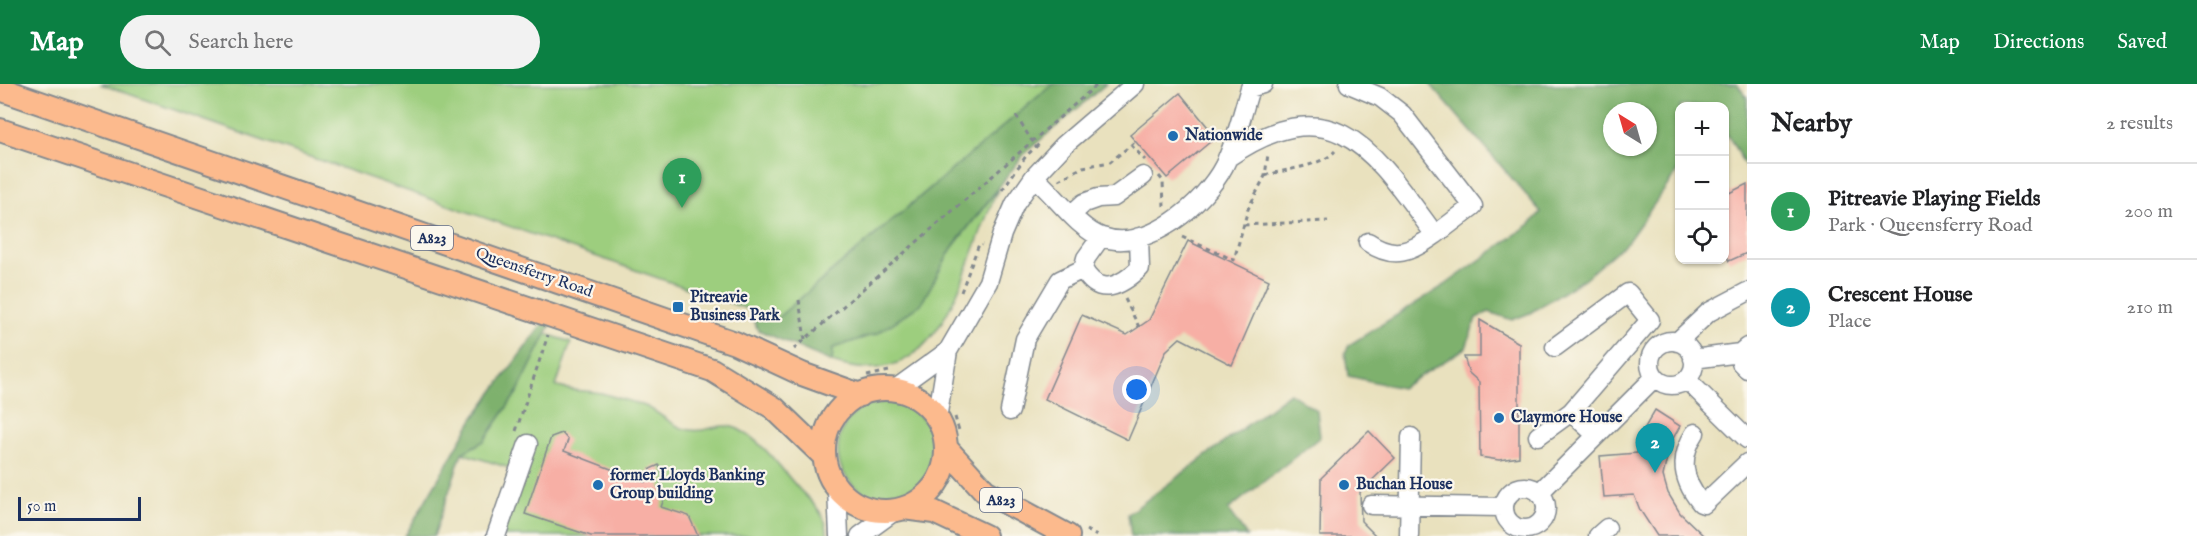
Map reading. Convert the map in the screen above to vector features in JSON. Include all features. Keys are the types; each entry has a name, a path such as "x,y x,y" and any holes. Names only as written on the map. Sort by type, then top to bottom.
{"main road":[{"name":"Queensferry Road","path":"0,89 24,91 735,343 802,374 860,395"},
{"name":"Queensferry Road","path":"0,130 712,370 774,408 824,456"},
{"name":"A823","path":"984,536 934,512 900,509 884,511 865,508 849,500 837,488 828,472 824,456 825,437 832,419 844,405 860,395 876,390 894,390 919,400 937,419 946,448 986,491 1068,536"},
{"path":"900,509 921,499 935,485 944,468 946,448"}],"street":[{"path":"937,419 948,351 988,282 1002,234 1015,204 1034,177 1064,145 1135,84"},
{"path":"1034,177 1089,230 1101,237 1116,240 1138,237 1169,225 1191,207 1222,169 1250,88 1263,84"},
{"path":"1349,84 1380,97 1402,114 1473,206 1416,248 1395,253 1381,251 1368,242"},
{"path":"1243,109 1252,130 1260,136"},
{"path":"1227,158 1260,136 1289,126 1322,127 1342,134 1369,151 1435,235"},
{"path":"1072,214 1084,203 1114,196 1143,176"},
{"path":"1101,237 1086,258 1083,269 1088,279 1100,286 1118,284 1128,279 1140,268 1138,237"},
{"path":"1010,411 1025,339 1060,280 1083,269"},
{"path":"1677,342 1709,312 1747,292"},
{"path":"1538,436 1571,411 1650,320 1628,293 1555,347"},
{"path":"1666,342 1677,342 1687,347 1694,367 1687,380 1674,385 1661,382 1655,377 1650,363 1655,350 1666,342"},
{"path":"894,390 948,351"},
{"path":"1693,359 1745,356"},
{"path":"1539,493 1655,377"},
{"path":"1687,380 1747,439"},
{"path":"1571,411 1596,435"},
{"path":"1695,433 1686,446 1684,466 1687,480 1701,503 1704,504 1747,463"},
{"path":"1409,536 1411,437"},
{"path":"496,536 520,442"},
{"path":"837,488 839,536"},
{"path":"1519,488 1530,488 1539,493 1545,502 1545,530 1516,528 1505,518 1503,507 1507,496 1519,488"},
{"path":"1371,505 1503,507"},
{"path":"860,536 900,509"}],"path":[{"path":"790,352 1098,84"},
{"path":"1016,116 1032,141"},
{"path":"1265,176 1304,164 1318,164 1329,158 1342,134"},
{"path":"1169,225 1176,234 1234,260 1241,242 1248,209 1265,176 1269,161 1268,151 1260,136"},
{"path":"1058,180 1083,167 1110,162 1136,141"},
{"path":"1020,151 1026,156"},
{"path":"1244,225 1328,220"},
{"path":"1118,284 1139,327"},
{"path":"798,300 806,339"},
{"path":"520,442 555,316"}],"green space":[{"path":"100,84 1053,84 776,319"},
{"path":"1053,84 1106,84 1025,153 952,248 921,304 878,333 833,348 832,362 758,330 749,310 776,319"},
{"path":"1430,84 1737,84 1747,97 1747,169 1729,138 1729,102 1675,102 1675,175 1628,241 1584,279 1530,313 1512,320 1489,312 1476,318 1466,348 1401,388 1348,376 1345,353 1349,345 1445,285 1530,224 1541,212"},
{"path":"999,188 945,317 926,343 902,361 871,369 832,362 833,348 878,333 921,304 952,248"},
{"path":"549,315 555,316 518,391 484,441 462,453 434,536 405,536 473,419"},
{"path":"546,334 571,342 556,386 601,393 640,404 685,429 699,430 725,426 738,429 765,449 814,505 825,522 827,536 502,536 519,471 462,453 484,441 518,391"},
{"path":"1290,393 1317,411 1320,437 1228,510 1247,536 1131,536 1128,514"},
{"path":"886,402 904,406 920,416 930,432 934,450 930,468 920,484 904,494 886,498 868,494 852,484 842,468 838,450 842,432 852,416 868,406"}],"building":[{"name":"Nationwide","path":"1180,93 1216,137 1167,178 1130,135"},
{"path":"1747,184 1747,253 1729,261 1729,210 1729,193"},
{"path":"1188,241 1269,280 1232,365 1180,338 1166,351 1128,440 1045,399 1082,315 1127,335 1149,320"},
{"name":"Claymore House","path":"1480,320 1519,343 1519,457 1499,460 1480,457 1479,382 1469,373 1464,357 1480,357"},
{"path":"1655,410 1680,426 1670,444 1663,476 1668,493 1680,513 1704,536 1657,536 1640,510 1634,495 1604,497 1600,456 1637,453 1644,429"},
{"name":"Buchan House","path":"1369,431 1395,458 1360,492 1361,521 1376,536 1320,536 1321,478"},
{"name":"former Lloyds Banking Group building","path":"562,433 568,440 564,451 645,482 650,469 659,465 663,475 660,487 666,494 661,507 689,516 698,536 591,536 525,514 551,437"}],"place":[{"name":"Nationwide","path":"1173,136"},
{"name":"Pitreavie Playing Fields","path":"682,208"},
{"name":"Pitreavie Business Park","path":"678,307"},
{"name":"Claymore House","path":"1499,418"},
{"name":"Crescent House","path":"1655,473"},
{"name":"former Lloyds Banking Group building","path":"598,485"},
{"name":"Buchan House","path":"1344,485"}]}
